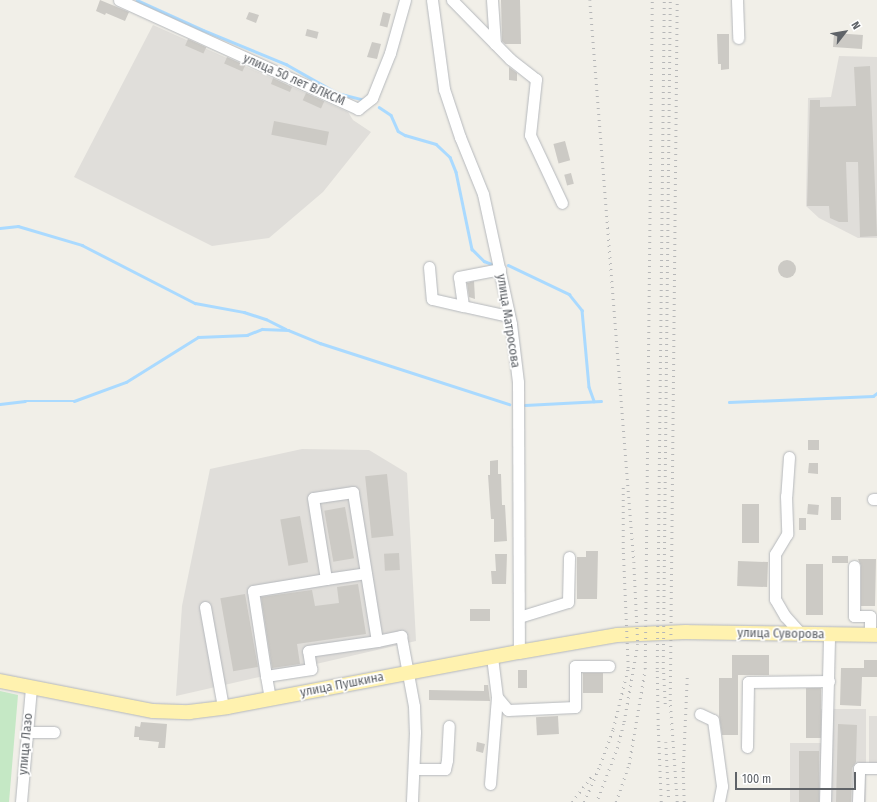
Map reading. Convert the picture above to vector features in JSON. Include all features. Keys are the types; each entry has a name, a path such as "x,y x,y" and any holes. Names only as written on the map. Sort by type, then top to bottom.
{"main road":[{"name":"улица Суворова","path":"686,632 873,635"},
{"name":"улица Пушкина","path":"0,681 153,711 189,712 617,635 686,632"}],"street":[{"name":"улица 50 лет ВЛКСМ","path":"119,0 358,109 372,98 390,53 405,0"},
{"name":"улица Матросова","path":"432,0 444,89 460,137 483,194 509,316 518,382 519,652"},
{"path":"452,0 510,59 536,79 530,135 562,203"},
{"path":"492,0 495,44"},
{"path":"737,0 738,38"},
{"path":"429,268 432,299 509,316"},
{"path":"463,306 459,276 500,269"},
{"path":"789,457 786,496 786,534 775,554 774,599 785,616 801,634"},
{"path":"326,579 313,498 353,492 377,641"},
{"path":"519,617 568,602 569,557"},
{"path":"854,566 854,616 870,616 873,635"},
{"path":"270,698 253,591 366,573"},
{"path":"205,606 223,707"},
{"path":"825,802 830,635"},
{"path":"266,676 311,669 308,651 402,636 407,673 414,706 414,769 412,802"},
{"path":"490,784 497,697 492,657"},
{"path":"497,697 508,710 575,707 575,666 609,666"},
{"path":"747,748 748,682 829,681"},
{"name":"улица Лазо","path":"21,802 31,686"},
{"path":"700,714 713,720 722,786 719,802"},
{"path":"414,769 445,769 449,726"},
{"path":"27,732 54,732"},
{"path":"858,802 859,768 877,768"}],"shaded area":[{"path":"153,25 348,112 353,120 371,132 323,192 269,238 212,246 74,177"},
{"path":"839,56 877,57 877,238 858,238 819,218 806,206 808,98 831,97"},
{"path":"302,449 369,450 407,473 416,641 176,696 182,606 210,469"},
{"path":"821,709 866,709 866,802 790,802 790,743 821,743"},
{"path":"869,716 877,716 877,768 869,768"}],"green space":[{"path":"0,691 18,695 9,802 0,802"}],"building":[{"path":"100,0 129,12 125,21 106,13 105,15 96,11"},
{"path":"501,0 520,0 521,44 505,44 502,41"},
{"path":"249,12 259,15 256,23 246,19"},
{"path":"383,12 391,14 387,28 380,26"},
{"path":"307,29 319,32 317,39 305,36"},
{"path":"834,33 863,35 862,49 833,47"},
{"path":"717,34 729,34 729,69 721,70 721,64 718,64"},
{"path":"188,39 206,47 203,54 185,45"},
{"path":"372,42 381,44 377,59 367,57"},
{"path":"227,57 245,65 242,72 224,63"},
{"path":"870,66 877,236 860,237 858,162 846,162 848,222 839,222 830,218 829,206 807,206 810,100 820,100 820,107 856,106 854,67"},
{"path":"509,67 517,73 517,81 509,80"},
{"path":"273,78 292,87 290,92 271,84"},
{"path":"306,93 324,101 321,108 303,100"},
{"path":"274,121 329,132 326,145 271,135"},
{"path":"565,141 570,160 559,163 553,144"},
{"path":"571,173 574,184 567,185 564,175"},
{"path":"787,260 793,263 796,269 793,275 787,278 781,275 778,269 781,263"},
{"path":"474,281 475,299 469,297 467,283"},
{"path":"808,440 819,440 819,450 808,450"},
{"path":"498,460 498,474 501,474 502,505 505,505 507,541 494,542 494,519 491,519 488,475 490,475 490,461"},
{"path":"809,463 818,463 818,474 808,473"},
{"path":"387,474 393,536 372,538 365,476"},
{"path":"831,497 841,497 841,520 831,520"},
{"path":"742,504 759,504 759,543 742,543"},
{"path":"808,504 819,505 818,515 807,514"},
{"path":"345,507 354,558 333,562 324,511"},
{"path":"300,516 308,562 288,566 280,519"},
{"path":"799,518 806,518 806,530 799,530"},
{"path":"586,551 598,551 597,599 577,599 577,557 586,557"},
{"path":"399,553 400,570 385,571 384,554"},
{"path":"495,554 507,554 506,584 492,584 491,571 496,571"},
{"path":"832,556 848,556 848,563 832,563"},
{"path":"858,559 876,559 875,606 861,606 861,566"},
{"path":"738,561 768,562 767,587 737,586"},
{"path":"806,564 823,564 823,615 806,615"},
{"path":"358,584 366,634 297,644 300,664 272,668 261,597 312,590 315,606 339,603 337,587"},
{"path":"245,594 258,667 233,671 220,598"},
{"path":"470,609 490,609 490,621 470,621"},
{"path":"732,655 769,655 769,675 738,675 738,735 722,735 719,716 719,678 732,678"},
{"path":"864,660 877,660 877,677 862,677 861,706 840,705 841,668 864,668"},
{"path":"518,670 527,670 527,688 518,688"},
{"path":"583,673 603,673 603,693 583,693"},
{"path":"484,685 488,685 490,701 429,700 429,690 484,691"},
{"path":"806,688 821,688 821,738 806,738"},
{"path":"558,716 559,734 537,735 536,717"},
{"path":"141,722 167,724 165,748 158,748 159,742 139,740 139,737 134,737 135,726 140,727"},
{"path":"838,724 857,725 856,762 852,768 851,802 836,802"},
{"path":"477,742 485,744 483,753 476,751"},
{"path":"799,751 819,751 819,802 799,802"}],"waterway":[{"path":"137,0 203,30 286,64 337,93 365,100"},
{"path":"379,107 391,115 398,131 405,135 436,144 450,157 456,172 472,249 484,261 492,264"},
{"path":"0,228 18,226 82,245 195,303 244,312 266,319 286,329"},
{"path":"508,265 569,294 582,310 589,387 594,401"},
{"path":"0,404 25,401 74,401 126,382 198,337 247,335 262,329 288,330 320,343 509,404"},
{"path":"729,402 873,396 877,393"},
{"path":"525,405 601,401"}],"railway":[{"path":"590,0 634,562 638,644 624,724 618,747 597,802"},
{"path":"616,802 629,764 645,669 652,0"},
{"path":"661,802 657,669 664,0"},
{"path":"665,704 663,669 670,0"},
{"path":"677,0 670,701 677,802"},
{"path":"584,802 600,765 613,729 628,668 623,549 623,486"},
{"path":"684,802 683,769 687,677"},
{"path":"666,742 669,802"},
{"path":"572,802 592,775"}]}
